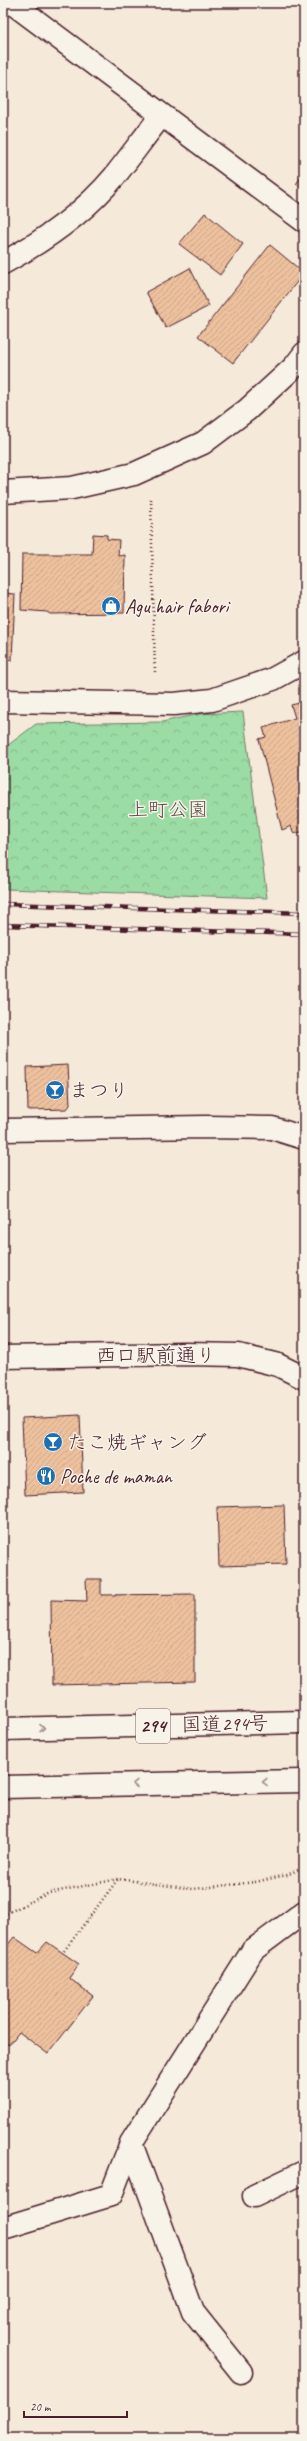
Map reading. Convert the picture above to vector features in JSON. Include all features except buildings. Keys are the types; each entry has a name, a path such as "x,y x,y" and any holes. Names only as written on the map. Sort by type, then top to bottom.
{"main road":[{"path":"12,3 304,222"},
{"path":"3,263 34,247 82,209 113,178 161,116"},
{"path":"3,492 72,488 134,474 203,443 247,410 294,367 304,354"},
{"path":"3,701 156,703 212,700 273,679 304,662"},
{"path":"3,1130 272,1128 304,1138"},
{"name":"西口駅前通り","path":"3,1357 186,1354 238,1355 278,1365 304,1378"},
{"name":"国道294号","path":"3,1729 304,1722"},
{"path":"3,1787 304,1781"},
{"path":"3,2228 111,2195 131,2143 253,1950 304,1912"},
{"path":"131,2143 193,2312 241,2372"},
{"path":"254,2196 304,2172"}],"path":[{"path":"150,466 156,703"},
{"path":"3,1915 49,1893 118,1879 193,1889 261,1881 287,1875 304,1866"},
{"path":"64,1951 118,1879"}],"green space":[{"name":"上町公園","path":"243,712 267,898 5,889 3,749 36,724 162,722 198,714"}],"railway":[{"path":"3,904 304,913"},
{"path":"3,925 304,934"}],"place":[{"name":"Agu hair fabori","path":"111,606"},
{"name":"まつり","path":"55,1090"},
{"name":"たこ焼ギャング","path":"53,1442"},
{"name":"Poche de maman","path":"46,1476"}]}
